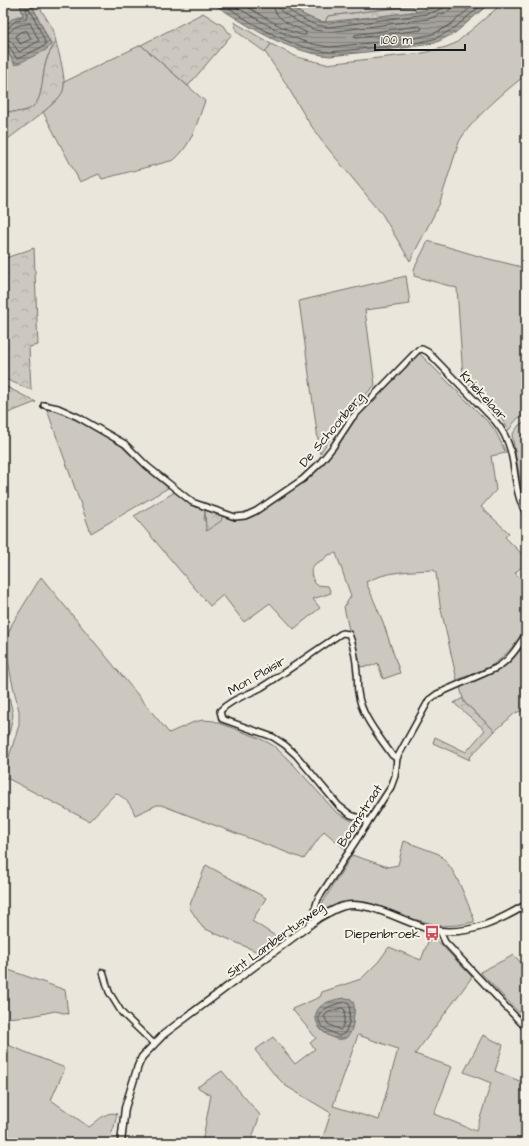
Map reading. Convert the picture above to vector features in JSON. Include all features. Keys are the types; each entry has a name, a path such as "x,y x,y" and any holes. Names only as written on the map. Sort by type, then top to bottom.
{"street":[{"name":"De Schoonberg","path":"44,405 58,408 78,417 125,444 147,466 192,502 235,517 245,516 256,511 303,479 319,464 333,447 352,418 418,350 422,349"},
{"name":"Kriekelaar","path":"422,349 428,352 502,430 510,448 521,504 526,513"},
{"name":"Mon Plaisir","path":"368,821 351,815 339,806 296,755 285,745 272,737 222,719 220,711 227,704 262,687 342,633 349,634 352,642 360,703 367,718 392,755 397,758"},
{"name":"Boomstraat","path":"319,918 315,908 318,899 391,787 395,776 397,758 429,700 437,694 505,663 513,654 526,634"},
{"name":"Sint Lambertusweg","path":"121,1143 125,1108 142,1057 164,1034 319,918 334,909 352,905 368,907 440,931 459,930 492,924 526,905"},
{"path":"440,931 445,942 526,1028"},
{"path":"103,972 109,992 122,1013 154,1044"}],"green space":[{"path":"3,3 20,3 23,16 17,16 5,25 3,23"},
{"path":"31,3 37,3 53,29 56,42 48,56 42,88 35,104 29,109 18,112 3,111 3,44 8,53 46,50 51,45"},
{"path":"285,3 446,3 417,12 412,6 328,16 325,22 309,18"},
{"path":"503,3 526,3 526,75 489,106 471,125 459,142 439,205 410,261 382,214 321,140 265,52 271,44 297,57 326,64 423,53 456,43"},
{"path":"412,6 417,12 325,22 328,16"},
{"path":"203,13 225,27 228,32 232,34 188,86 141,45"},
{"path":"234,22 271,44 265,52 237,32"},
{"path":"56,42 64,80 63,91 54,103 3,143 3,111 18,112 29,109 35,104 42,88 48,56"},
{"path":"141,45 205,101 190,140 174,160 102,179 99,174 80,182 43,112 60,96 64,87 64,82"},
{"path":"428,241 485,258 526,268 526,415 518,418 509,430 501,418 463,377 457,288 414,276 414,269"},
{"path":"34,248 38,345 29,347 31,390 3,378 3,259"},
{"path":"406,276 410,304 365,310 375,385 344,417 320,454 299,301"},
{"path":"419,353 490,424 496,432 506,453 491,456 496,490 481,507 509,533 505,537 526,558 526,562 515,573 526,584 526,627 515,644 501,659 489,667 457,680 440,605 436,573 434,570 408,571 391,574 374,578 366,582 383,622 400,673 383,679 378,663 371,666 357,667 344,607 351,596 336,553 328,555 315,564 311,571 314,582 317,585 328,586 331,593 313,599 320,608 294,629 270,603 244,622 223,595 210,606 134,516 175,492 205,510 204,521 223,515 244,517 309,476 351,421"},
{"path":"3,385 36,402 3,415"},
{"path":"46,407 57,410 115,440 144,468 168,488 91,533"},
{"path":"526,421 526,485 521,485 512,435 519,425"},
{"path":"205,510 223,515 221,521 206,531"},
{"path":"41,577 169,733 194,722 203,720 214,721 254,736 274,746 293,764 336,812 359,825 344,848 324,831 304,859 161,805 157,805 135,815 128,802 116,793 89,821 3,776 19,725 19,711 11,677 6,640 12,624"},
{"path":"521,649 526,653 526,709 515,713 495,731 464,702 460,687 501,668 515,657"},
{"path":"3,690 8,691 13,715 3,755"},
{"path":"463,698 464,702 495,731 469,758 470,760 433,743 435,737 466,752 485,730 454,703"},
{"path":"404,841 439,854 456,876 474,922 441,926 413,919 364,902 352,901 330,907 319,913 318,910 352,855 388,867 398,865"},
{"path":"206,865 266,898 252,921 277,937 258,952 203,928 189,907"},
{"path":"431,934 472,977 415,1054 452,1067 434,1114 476,1131 491,1083 464,1072 483,1035 503,1045 495,1071 522,1082 526,1072 526,1143 321,1143 331,1113 286,1086 274,1074 255,1050 273,1037 295,1064 315,1049 310,1043 316,1038 292,1009 320,997 322,992 361,979 379,961 389,947 421,960","holes":["348,998 354,1006 353,1024 327,1034 322,1031 318,1026","358,1035 398,1049 379,1120 333,1106"]},
{"path":"514,955 521,963 526,958 526,1020 480,972"},
{"path":"3,968 65,990 68,1014 55,1011 32,1016 3,1018"},
{"path":"3,1043 65,1068 51,1100 89,1127 105,1115 113,1113 117,1114 108,1143 3,1143"},
{"path":"222,1071 260,1115 253,1135 252,1143 202,1143 211,1095 197,1087"}],"water":[{"path":"20,3 31,3 51,45 46,50 15,65 3,44 3,23 6,24 13,18 23,16"},
{"path":"212,3 285,3 304,15 318,21 329,23 426,10 446,3 490,3 455,33 435,43 330,56 314,54 283,44 254,29"},
{"path":"345,998 351,999 354,1003 353,1024 349,1035 340,1039 332,1037 324,1032 318,1025 316,1017 318,1009 328,1002"}],"place":[{"name":"Diepenbroek","path":"432,933"}]}
